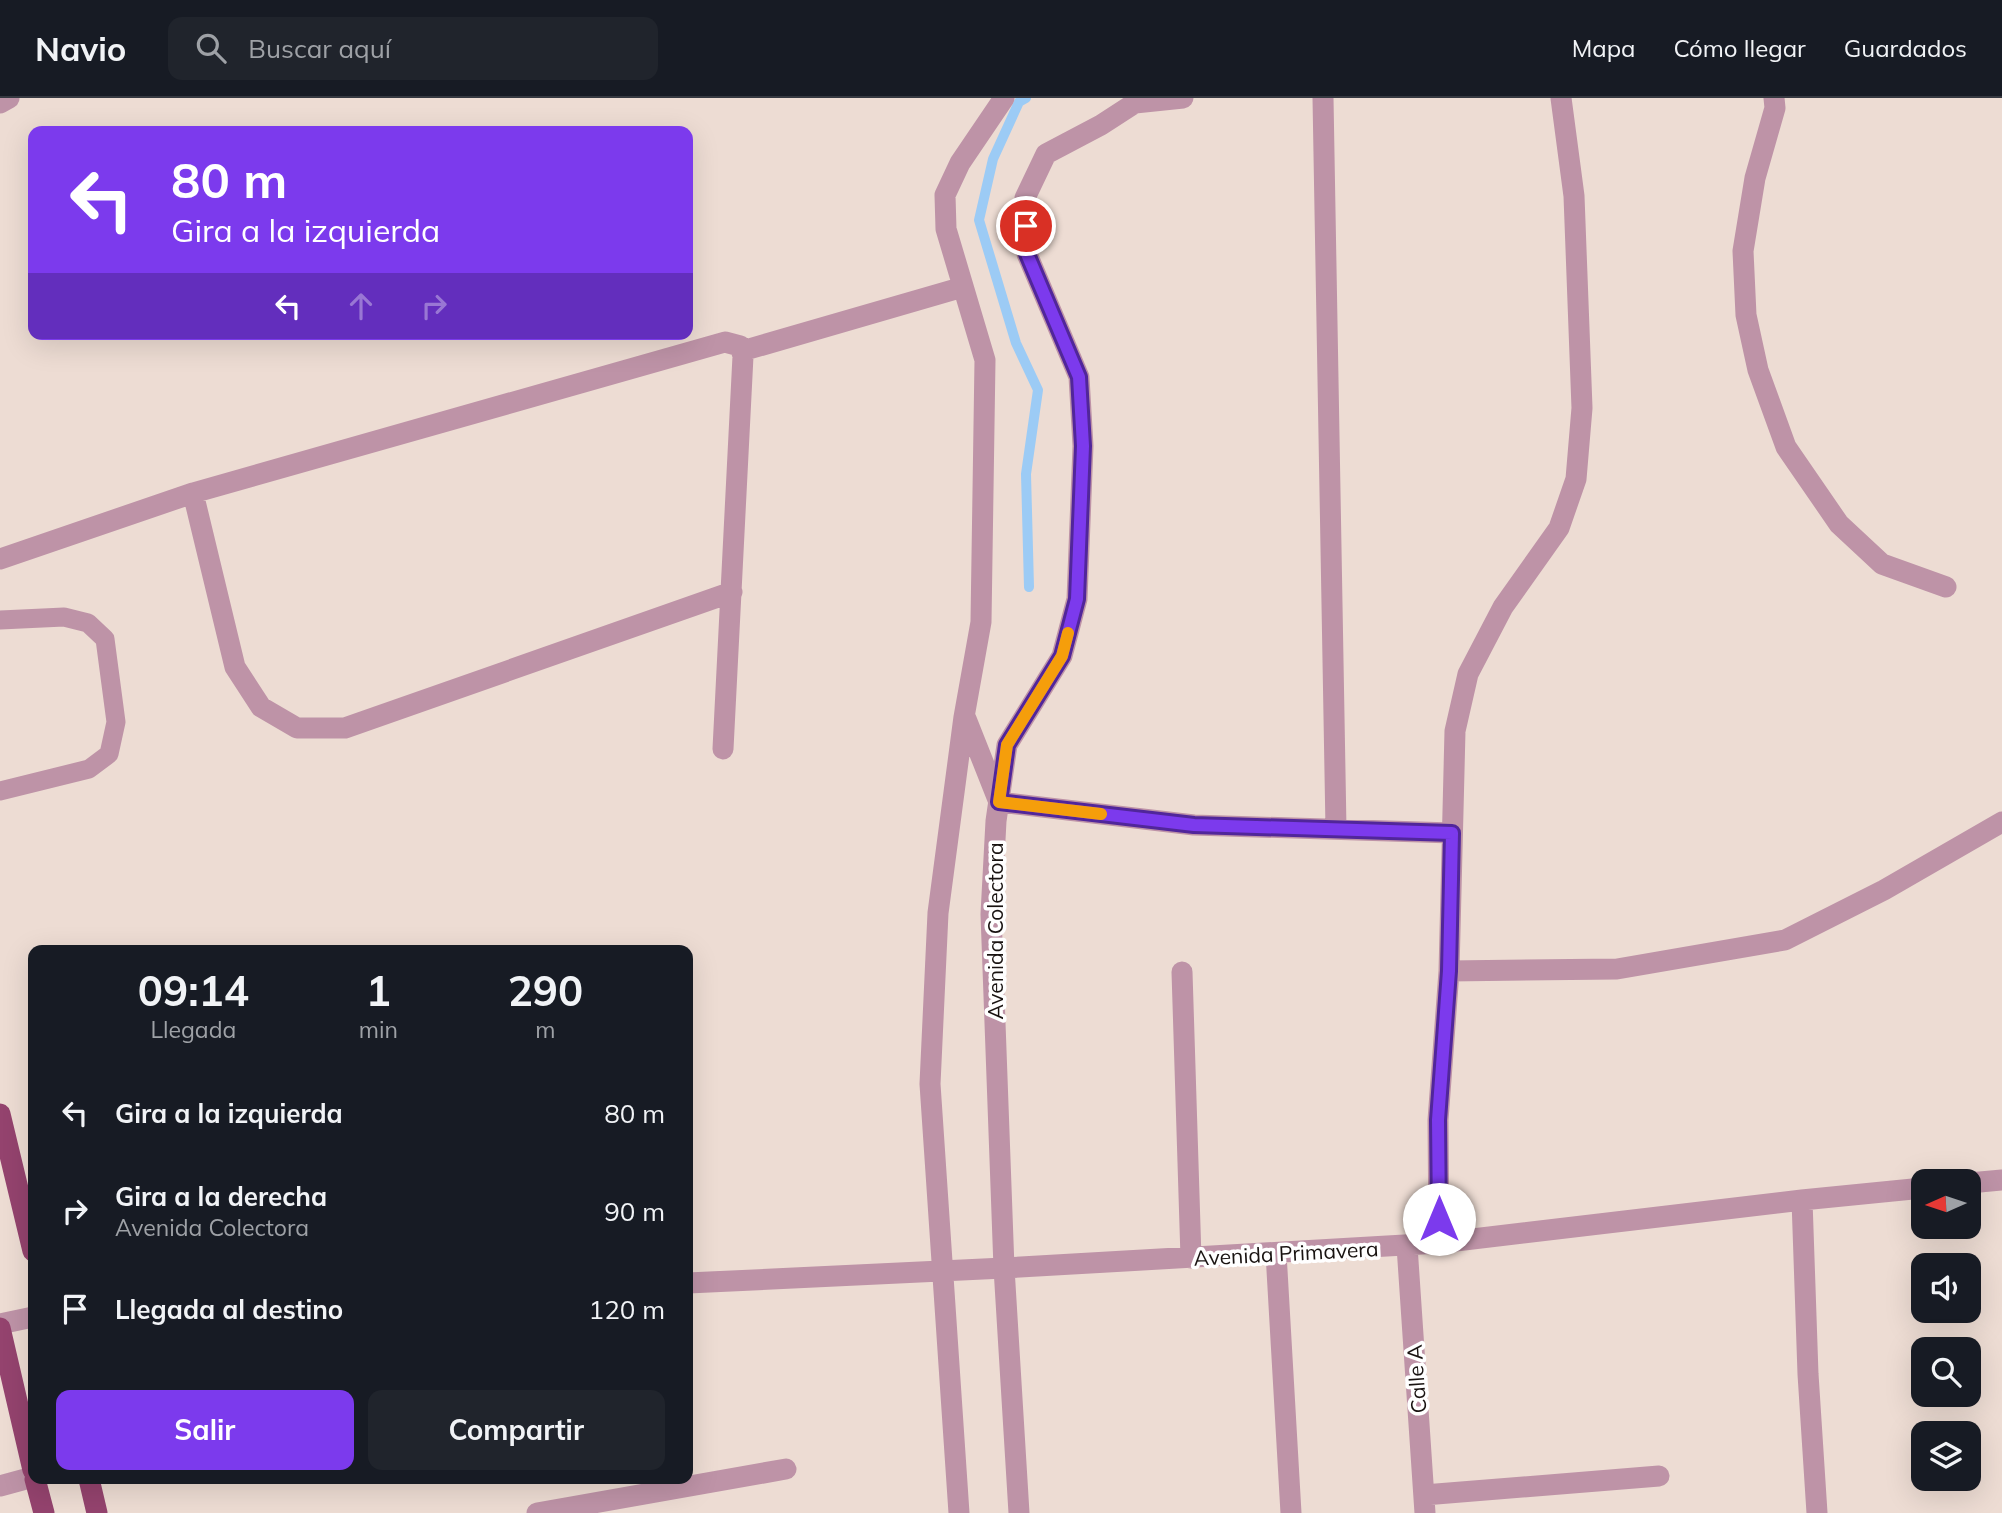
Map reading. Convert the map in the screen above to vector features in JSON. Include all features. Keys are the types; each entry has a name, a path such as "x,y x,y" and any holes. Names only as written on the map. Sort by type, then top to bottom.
{"highway":[{"path":"0,1114 28,1230"},
{"path":"0,1326 28,1448"},
{"path":"36,1484 44,1513"},
{"path":"90,1484 97,1513"}],"street":[{"path":"0,103 9,98"},
{"path":"959,1513 930,1084 938,913 964,717 981,622 985,360 946,229 945,195 960,163 1004,98"},
{"path":"1136,101 1183,98"},
{"path":"1323,98 1336,829"},
{"path":"1439,1243 1438,1120 1449,971 1455,731 1468,674 1503,607 1559,528 1576,479 1582,408 1580,341 1574,196 1561,98"},
{"path":"1774,98 1775,108 1755,178 1743,251 1746,315 1758,370 1786,447 1839,523 1882,564 1946,587"},
{"name":"Avenida Colectora","path":"1019,1513 1004,1268 991,914 999,802 1007,745 1062,656 1077,599 1083,446 1079,377 1027,254 1025,198 1046,154 1101,125 1136,101"},
{"path":"742,351 963,287"},
{"path":"0,559 193,493 725,342 740,346 742,351 723,749"},
{"path":"193,493 235,667 261,707 297,728 345,728 732,592"},
{"path":"964,717 999,802 1194,825 1452,833"},
{"path":"1449,971 1617,970 1785,940 1884,890 2002,822"},
{"path":"1182,972 1191,1258"},
{"path":"1981,1182 2002,1180"},
{"name":"Avenida Primavera","path":"693,1283 1407,1246 1911,1189"},
{"path":"1802,1200 1808,1374 1818,1513"},
{"name":"Calle A","path":"1407,1246 1424,1504"},
{"path":"1276,1253 1291,1513"},
{"path":"0,1326 28,1318"},
{"path":"537,1513 786,1469"},
{"path":"1424,1504 1659,1476"},
{"path":"0,1486 28,1479"}],"lane":[{"path":"0,620 64,617 88,623 105,639 116,722 109,754 89,768 0,791"}],"waterway":[{"path":"1026,98 1019,102 993,159 979,220 1016,343 1038,390 1026,474 1029,587"}],"slow traffic":[{"path":"1068,633 1062,656 1007,745 999,802 1101,814"}],"route":[{"path":"1026,226 1027,254 1079,377 1083,446 1077,599 1062,656 1007,745 999,802 1194,825 1452,833 1449,971 1438,1120 1439,1219"}]}
